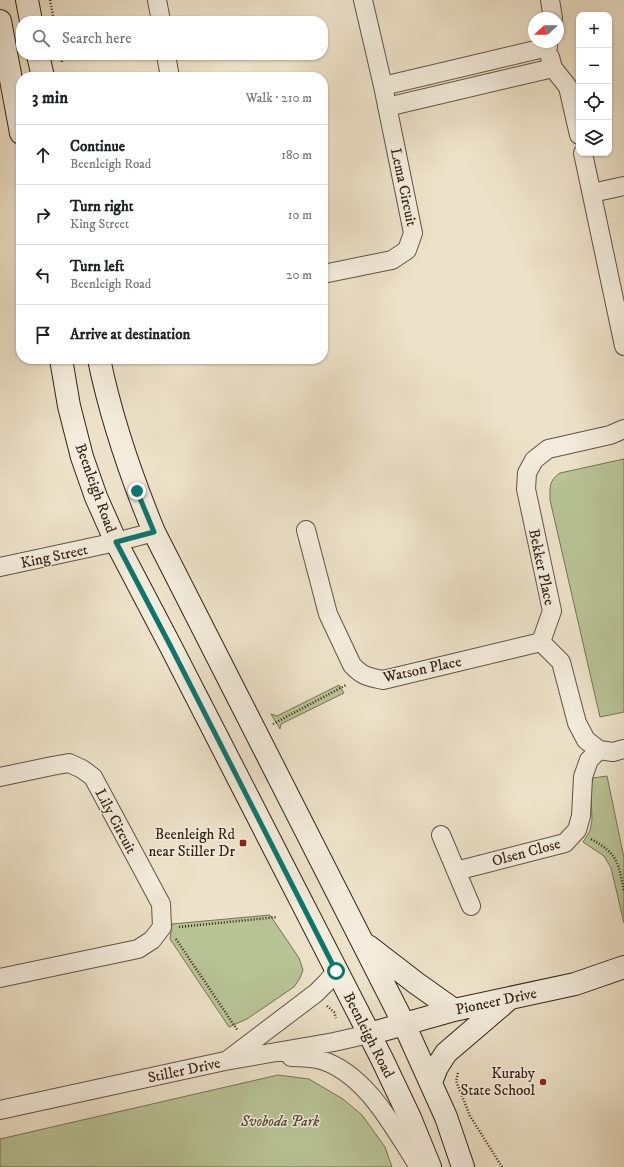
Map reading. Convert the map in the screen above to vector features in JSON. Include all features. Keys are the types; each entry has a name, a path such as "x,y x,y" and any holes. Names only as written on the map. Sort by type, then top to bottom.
{"main road":[{"path":"27,0 30,16"},
{"path":"0,21 16,106"},
{"path":"39,60 42,72"},
{"name":"Beenleigh Road","path":"61,364 69,406 82,457 96,497 116,542 382,1059 410,1118 430,1167"},
{"path":"100,364 105,387 137,491 154,532 404,1024 446,1117 463,1167"},
{"path":"362,941 416,983 454,1010"},
{"name":"Pioneer Drive","path":"369,1034 454,1010 574,984 624,967"},
{"path":"431,1082 437,1067 446,1053 510,998"}],"street":[{"path":"157,0 160,16"},
{"name":"Lema Circuit","path":"328,273 392,260 407,250 413,233 383,86 363,0"},
{"path":"550,0 552,12"},
{"path":"383,86 537,48"},
{"path":"550,48 553,68 568,87 576,122"},
{"path":"167,60 169,72"},
{"path":"387,107 553,68"},
{"path":"584,156 624,346"},
{"path":"592,193 624,186"},
{"name":"Bekker Place","path":"541,642 552,611 526,489 527,473 534,460 548,449 610,435 624,429"},
{"name":"Watson Place","path":"306,530 328,614 352,666 368,677 383,680 541,642"},
{"name":"King Street","path":"0,567 116,542 154,532"},
{"path":"541,642 561,662 577,723 586,740 599,750 613,752 624,749"},
{"name":"Olsen Close","path":"456,870 565,843 577,830 581,816 583,777 589,760 599,750"},
{"name":"Lily Circuit","path":"0,777 69,763 82,769 93,778 161,904 166,928"},
{"path":"441,835 471,906"},
{"path":"0,978 138,949 166,928"},
{"path":"225,1061 316,993 336,971"},
{"name":"Stiller Drive","path":"0,1110 225,1061 334,1042 369,1034"},
{"path":"249,1057 312,1058 334,1064 372,1097 420,1167"}],"path":[{"path":"50,0 53,16"},
{"path":"273,724 342,688 362,674"},
{"path":"577,830 606,848 616,859 624,891"},
{"path":"238,1031 166,928 277,917"},
{"path":"334,1012 336,1018"},
{"path":"459,1069 456,1081 470,1116 502,1167"}],"green space":[{"path":"624,459 624,712 600,717 550,500 550,488 554,478 560,473"},
{"path":"339,685 344,693 281,724 280,729 271,714 277,716"},
{"path":"607,776 624,858 624,923 611,868 604,856 583,842 590,831 592,820 591,787 593,778"},
{"path":"270,915 299,958 303,970 294,987 247,1019 229,1027 170,939 172,924"},
{"name":"Svoboda Park","path":"278,1075 309,1079 343,1099 362,1115 385,1147 392,1167 0,1167 0,1139"}],"place":[{"name":"Beenleigh Rd near Stiller Dr","path":"243,843"},
{"name":"Kuraby State School","path":"543,1082"}],"route":[{"path":"137,491 154,532 116,542 336,971"}]}
